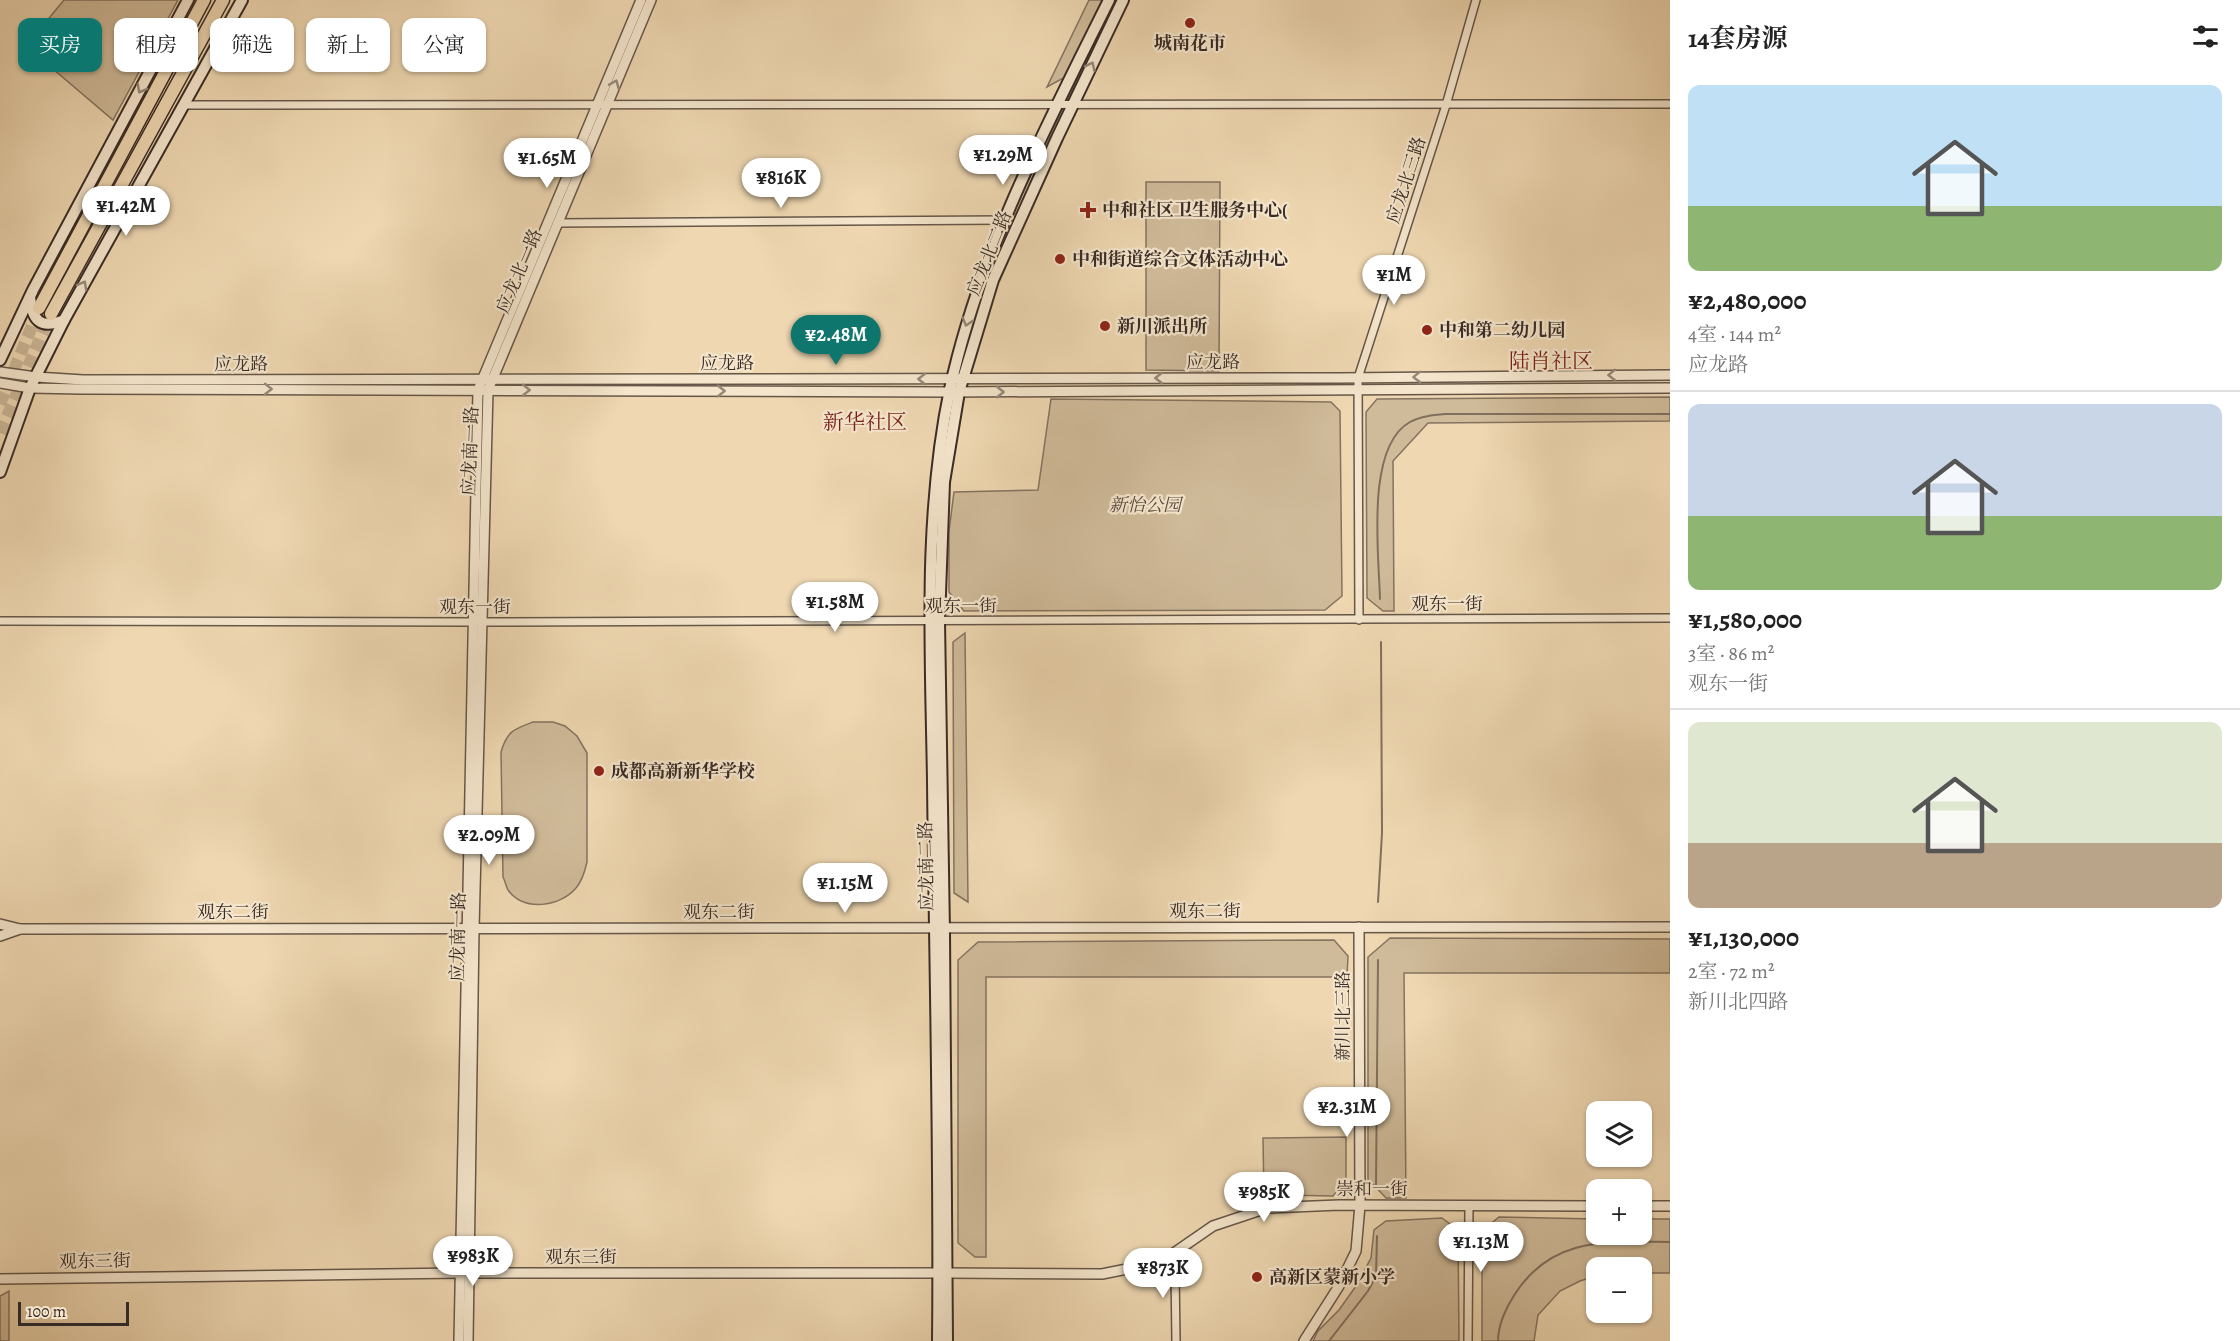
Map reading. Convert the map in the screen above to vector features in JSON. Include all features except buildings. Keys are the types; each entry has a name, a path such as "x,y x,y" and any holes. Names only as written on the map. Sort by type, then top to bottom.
{"highway":[{"path":"204,0 45,311 224,0"}],"main road":[{"path":"0,360 30,296 188,0"},
{"path":"164,75 197,0"},
{"path":"0,471 30,387 64,320 242,0"},
{"name":"应龙北二路","path":"958,379 967,322 1005,220 1057,104 1109,0"},
{"name":"应龙北二路","path":"954,392 993,280 1123,0"},
{"path":"30,296 32,314 38,321 49,324 64,320"},
{"name":"应龙南二路","path":"946,1341 943,1272 933,495 954,392"},
{"name":"应龙南二路","path":"938,1341 943,1272"}],"street":[{"name":"应龙北一路","path":"487,380 557,223 641,0"},
{"name":"应龙北一路","path":"483,390 601,105 651,0"},
{"name":"应龙北三路","path":"1359,620 1359,378 1446,105 1476,0"},
{"path":"184,105 1670,104"},
{"path":"557,223 1005,220"},
{"name":"应龙路","path":"0,372 82,381 1359,378 1670,375"},
{"name":"应龙路","path":"0,383 30,387 954,392 1670,388"},
{"name":"应龙南一路","path":"468,1341 465,1273 470,928 483,390"},
{"name":"观东一街","path":"0,621 478,622 1670,618"},
{"name":"观东二街","path":"0,924 20,929 1670,927"},
{"name":"新川北三路","path":"1304,1341 1339,1286 1356,1251 1360,1205 1359,927"},
{"name":"观东二街","path":"0,936 20,929"},
{"name":"崇和一街","path":"943,1272 1101,1274 1142,1266 1171,1255 1213,1226 1267,1208 1360,1205 1586,1206"},
{"path":"1468,1341 1469,1206"},
{"path":"1652,1206 1670,1206"},
{"path":"1171,1255 1174,1271 1176,1341"},
{"name":"观东三街","path":"0,1279 465,1273 943,1272"},
{"name":"应龙南一路","path":"459,1341 465,1273"}],"green space":[{"path":"64,0 178,0 168,18 114,18 114,72 139,72 113,120 57,72 102,72 102,18 49,18"},
{"path":"1089,0 1104,0 1069,75 1047,87"},
{"path":"1146,182 1220,182 1219,371 1146,370"},
{"path":"1670,397 1670,421 1428,423 1393,461 1394,611 1383,611 1367,598 1366,412 1377,399"},
{"name":"新怡公园","path":"1051,399 1331,402 1340,411 1342,596 1325,610 964,611 949,592 949,531 954,492 1038,490"},
{"path":"965,633 968,902 954,893 953,642"},
{"path":"533,722 553,722 565,726 577,736 587,753 587,862 585,869 582,879 569,894 552,903 542,904 523,902 515,897 508,890 503,877 501,752 506,739 512,732"},
{"path":"1390,938 1670,939 1670,973 1404,973 1406,1198 1386,1198 1368,1179 1368,957"},
{"path":"1334,940 1348,956 1347,977 986,977 986,1257 975,1257 958,1243 958,960 978,942"},
{"path":"1346,1137 1346,1181 1333,1196 1281,1195 1264,1199 1263,1138"},
{"path":"1499,1217 1586,1219 1586,1245 1652,1245 1652,1219 1670,1219 1670,1273 1652,1273 1652,1257 1586,1257 1586,1279 1560,1291 1538,1315 1534,1341 1482,1341 1482,1231"},
{"path":"1442,1218 1458,1230 1459,1341 1313,1341 1318,1331 1339,1310 1356,1286 1371,1258 1374,1230 1386,1221"},
{"path":"9,1291 9,1341 0,1341 0,1296"}],"waterway":[{"path":"1380,599 1377,530 1380,477 1386,454 1396,435 1410,422 1423,417 1446,414 1670,414"},
{"path":"1378,902 1382,833 1381,642"},
{"path":"1376,1186 1378,960"},
{"path":"1329,1341 1368,1291 1376,1276 1377,1236"},
{"path":"1498,1341 1501,1322 1515,1294 1530,1275 1547,1261 1584,1246 1625,1242 1670,1242"}],"tunnel":[{"path":"0,404 39,309"},
{"path":"0,433 50,315"}],"place":[{"name":"城南花市","path":"1190,23"},
{"name":"中和社区卫生服务中心(","path":"1088,210"},
{"name":"中和街道综合文体活动中心","path":"1060,259"},
{"name":"新川派出所","path":"1105,326"},
{"name":"中和第二幼儿园","path":"1427,330"},
{"name":"成都高新新华学校","path":"599,771"},
{"name":"高新区蒙新小学","path":"1257,1277"}],"district":[{"name":"陆肖社区","path":"1551,361"},
{"name":"新华社区","path":"865,422"}]}
